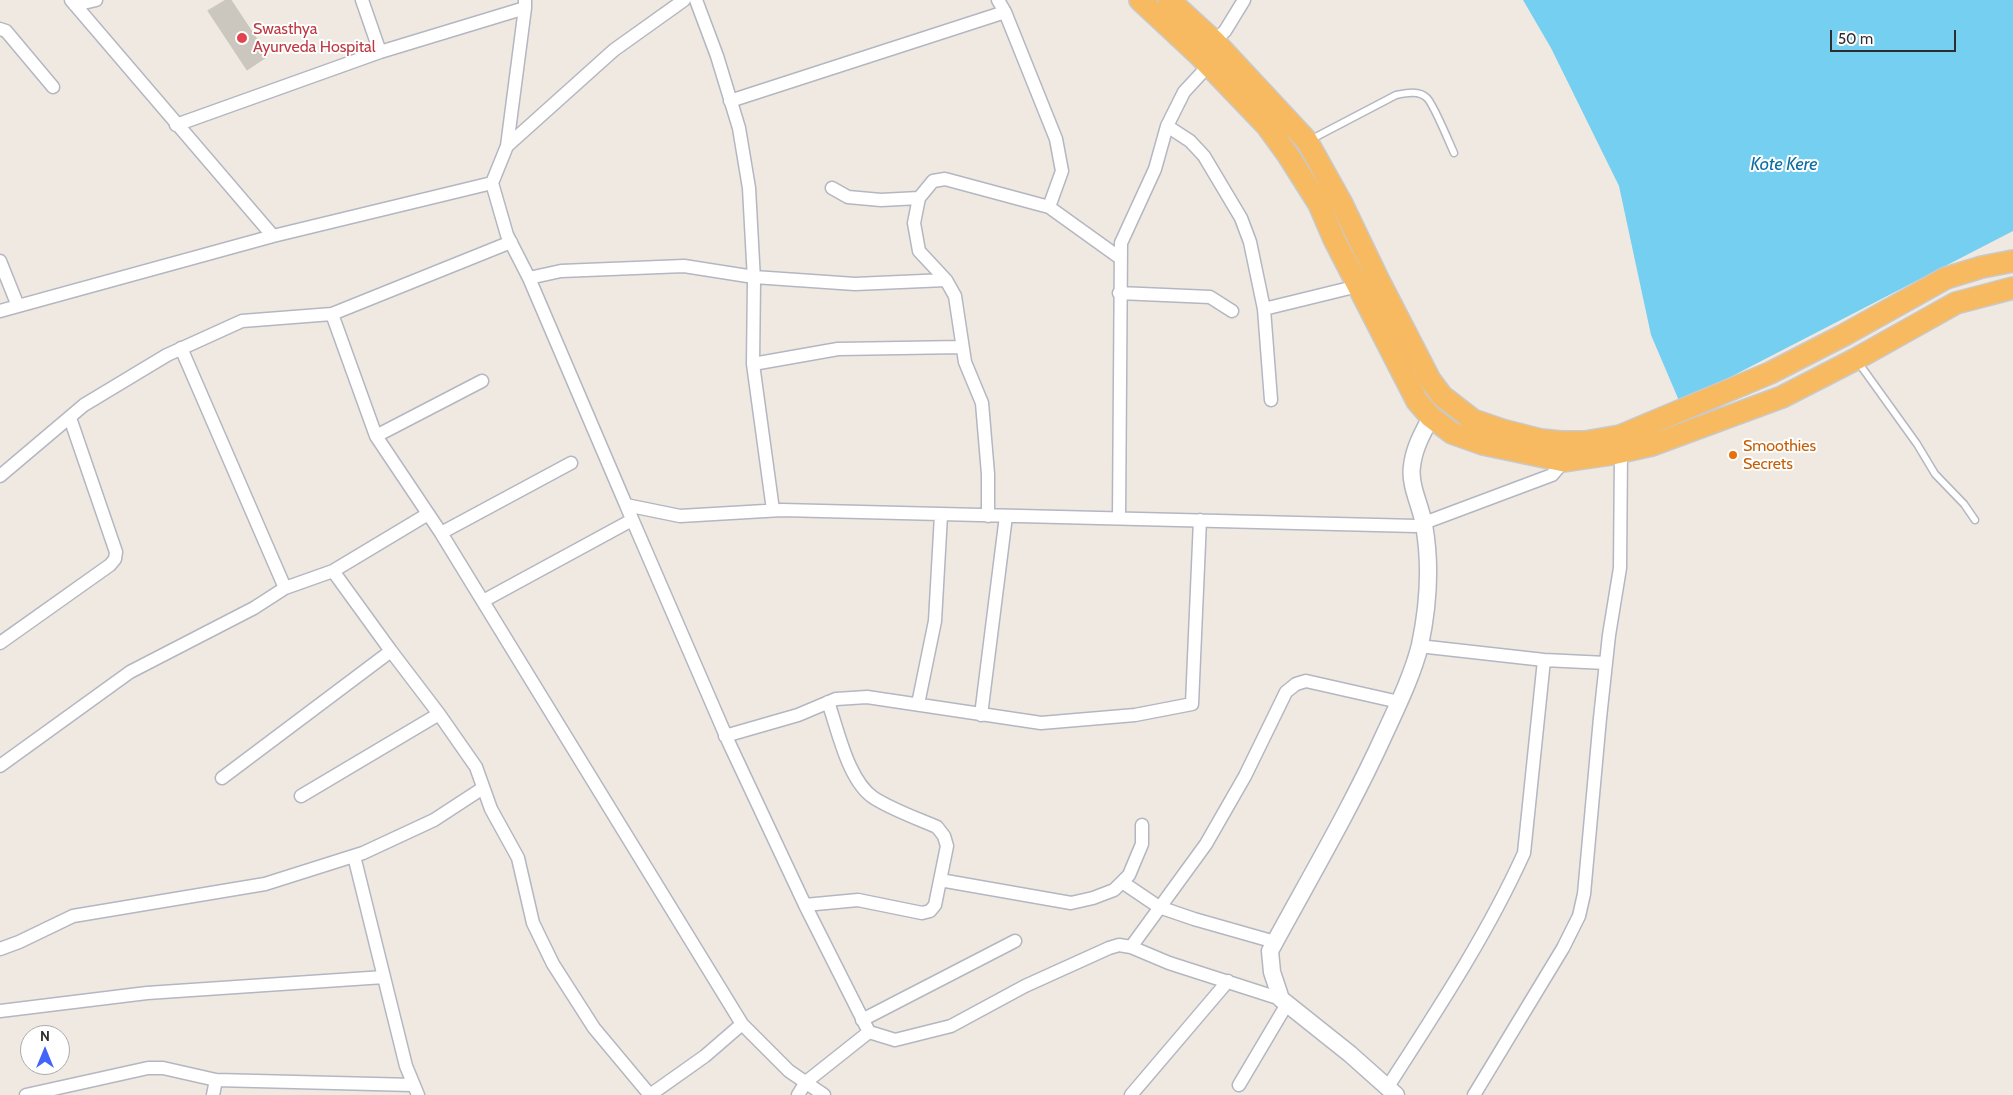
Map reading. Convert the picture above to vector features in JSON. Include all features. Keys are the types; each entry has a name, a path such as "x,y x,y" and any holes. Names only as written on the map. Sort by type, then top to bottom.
{"highway":[{"path":"1154,4 1214,41 1289,120 1307,142 1341,202 1430,380 1442,396 1474,420 1502,430 1541,440 1585,442 1620,436 1770,373 1844,335 1946,278 1982,267 2013,261"},
{"path":"1154,4 1208,66 1267,126 1288,155 1319,204 1358,286 1417,401 1431,417 1452,433 1482,444 1564,461 1652,445 1782,397 1956,303 2013,288"}],"street":[{"path":"73,2 96,0"},
{"path":"362,0 380,52"},
{"path":"507,146 614,50 684,0"},
{"path":"696,0 717,56 739,128 749,188 754,277 753,364 773,510"},
{"path":"998,0 1005,12 1056,139 1062,170 1049,207"},
{"path":"1214,41 1225,31 1244,0"},
{"path":"73,2 176,125 273,236"},
{"path":"176,125 380,52 525,4 507,146 492,183 507,236 529,278 726,736 805,905 868,1032 895,1040 951,1026 1025,986 1108,948 1120,945 1131,947 1169,963 1284,1001 1350,1054 1392,1091 1514,878 1524,853 1544,660"},
{"path":"730,101 1005,12"},
{"path":"0,29 6,31 53,87"},
{"path":"1119,518 1119,293 1121,243 1154,169 1167,126 1184,92 1208,66"},
{"path":"1167,126 1190,141 1204,156 1241,218 1250,242 1264,309 1271,400"},
{"path":"988,516 988,474 982,403 965,362 955,296 946,280 920,251 914,223 919,198 933,181 945,180 1049,207 1120,258"},
{"path":"0,311 273,236 492,183"},
{"path":"832,188 848,196 881,200 919,198"},
{"path":"0,476 84,405 181,348 242,321 332,314 511,242"},
{"path":"0,261 18,306"},
{"path":"529,278 561,271 684,266 754,277 855,284 946,280"},
{"path":"1264,309 1358,286"},
{"path":"1119,293 1210,297 1232,311"},
{"path":"332,314 376,436 441,533 742,1024 789,1070 824,1095"},
{"path":"753,364 838,349 962,347"},
{"path":"181,348 285,588"},
{"path":"376,436 482,381"},
{"path":"1239,1085 1284,1001 1269,961 1270,951 1370,765 1400,702 1420,646 1426,591 1427,554 1424,524 1412,480 1411,467 1415,449 1431,417"},
{"path":"0,643 110,565 115,559 116,552 70,418"},
{"path":"1474,1095 1563,948 1579,916 1584,894 1606,663 1620,568 1621,452"},
{"path":"626,505 680,516 773,510 1416,526 1552,475 1564,461"},
{"path":"441,533 571,463"},
{"path":"0,766 130,672 254,608 285,588 333,571 428,514"},
{"path":"918,704 935,621 941,515"},
{"path":"981,715 1006,516"},
{"path":"483,601 632,520"},
{"path":"726,736 798,715 836,699 867,697 1041,723 1134,715 1192,704 1200,520"},
{"path":"333,571 476,767 491,810 518,858 533,923 553,964 594,1028 650,1095 705,1056 742,1024"},
{"path":"1420,646 1544,660 1606,663"},
{"path":"222,778 391,651"},
{"path":"1131,947 1206,844 1245,776 1286,692 1296,684 1306,681 1400,702"},
{"path":"805,905 858,900 922,913 930,911 935,906 947,846 944,836 937,827 874,798 862,786 851,769 828,702"},
{"path":"301,796 439,714"},
{"path":"0,949 20,942 73,916 265,884 354,856 434,820 483,788"},
{"path":"940,880 1071,903 1093,898 1114,890 1129,875 1142,844 1142,825"},
{"path":"26,1095 148,1068 163,1068 216,1080 324,1089 415,1090 406,1066 354,856"},
{"path":"1122,882 1159,907 1194,920 1275,942"},
{"path":"862,1020 1014,941"},
{"path":"0,1011 147,993 384,977"},
{"path":"1131,1095 1228,981"},
{"path":"798,1095 806,1082 868,1032"},
{"path":"213,1095 216,1080"}],"lane":[{"path":"1307,142 1396,95 1413,93 1427,99 1454,153"},
{"path":"1856,358 1917,444 1935,474 1964,504 1975,520"}],"water":[{"name":"Kote Kere","path":"1523,0 2013,0 2013,231 1680,403 1651,335 1619,186 1551,48"}],"building":[{"path":"226,0 231,0 268,56 247,70 208,11"}],"place":[{"name":"Swasthya Ayurveda Hospital","path":"242,38"},
{"name":"Smoothies Secrets","path":"1733,455"}]}
